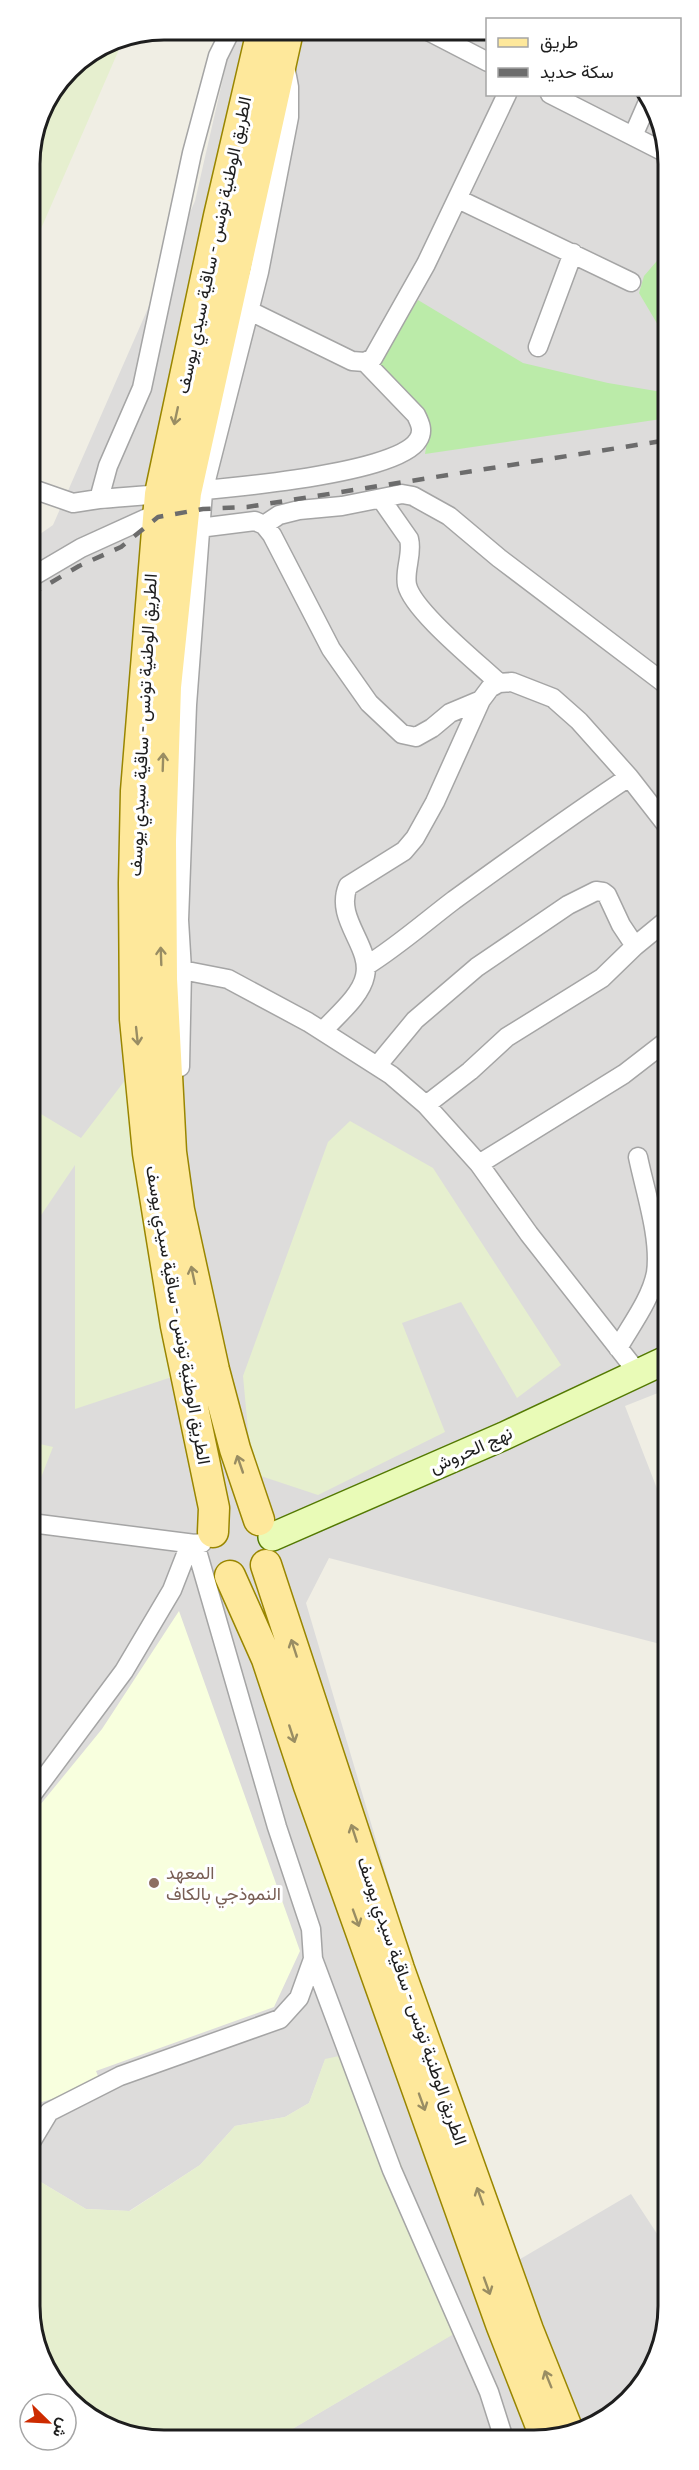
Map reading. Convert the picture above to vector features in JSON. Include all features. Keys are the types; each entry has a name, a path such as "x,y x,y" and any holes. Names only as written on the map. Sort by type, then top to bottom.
{"main road":[{"name":"الطريق الوطنية تونس - ساقية سيدي يوسف","path":"202,1540 214,1508 176,1326 154,1196 135,1019 136,791 219,216 260,41"},
{"name":"الطريق الوطنية تونس - ساقية سيدي يوسف","path":"285,44 178,512 166,687 160,932 171,1152 179,1210 214,1370 235,1449 266,1541 399,1969 528,2330 566,2425"},
{"path":"249,1515 266,1541 250,1576 230,1576 218,1568 202,1540 228,1517 249,1515"},
{"name":"الطريق الوطنية تونس - ساقية سيدي يوسف","path":"230,1576 267,1659 317,1808 485,2279 542,2429"}],"street":[{"path":"446,40 486,61"},
{"path":"99,499 108,466 142,388 192,153 224,41"},
{"path":"171,1152 179,1109 182,970 179,920 187,705 178,512 250,311 289,117 285,44"},
{"path":"250,311 352,361 365,362 373,358 392,327 458,199 506,96"},
{"path":"554,96 657,148"},
{"path":"633,136 645,108"},
{"path":"458,199 631,282"},
{"path":"538,347 573,253"},
{"path":"41,572 81,548 178,512 349,471 404,453 418,441 422,431 421,424 416,415 365,362"},
{"path":"41,492 73,503 99,499 178,512 255,521 264,525 277,544 331,649 369,703 395,729 402,734 416,737 432,728 450,713 481,700"},
{"path":"264,525 279,515 402,494 413,496 449,516 499,558 658,678"},
{"path":"381,499 411,545 406,578 409,592 440,628 500,683"},
{"path":"323,1031 357,992 365,978 364,954 352,933 345,905 345,893 348,886 404,851 415,838 435,802 481,700 490,688 500,683 512,682 553,698 579,722 629,777 658,814"},
{"path":"366,966 406,939 550,830 629,777"},
{"path":"376,1066 416,1020 477,967 568,905 596,891 603,892 607,896 621,925 635,946"},
{"path":"426,1105 470,1071 507,1037 602,978 658,927"},
{"path":"182,970 228,979 323,1031 376,1066 426,1105 479,1164 529,1234 638,1373"},
{"path":"479,1164 624,1074 658,1048"},
{"path":"618,1348 643,1306 656,1274 657,1253 638,1157"},
{"name":"نهج الحروش","path":"266,1541 504,1436 658,1364"},
{"path":"40,1524 202,1540"},
{"path":"40,1784 124,1671 202,1540"},
{"path":"202,1540 274,1815 311,1929 313,1959 392,2170 489,2392 501,2430"},
{"path":"40,2128 50,2112 120,2076 280,2019 299,1998 313,1959"}],"shaded area":[{"path":"486,40 486,96 639,96 652,124 657,148 658,1393 625,1406 658,1491 658,1643 329,1558 306,1603 409,1952 510,2265 631,2194 658,2235 658,2314 652,2346 642,2368 628,2387 610,2404 582,2420 559,2427 535,2430 291,2430 463,2328 325,2060 309,2103 285,2117 235,2126 200,2165 129,2211 86,2209 40,2182 41,533 53,525 195,201 232,41"},
{"path":"119,49 41,229 41,156 45,132 53,109 66,89 83,71 95,61"},
{"path":"126,1079 148,1255 184,1373 75,1409 75,1165 41,1216 41,1114 81,1138"},
{"path":"350,1121 433,1168 561,1365 517,1398 461,1302 402,1323 445,1432 318,1495 252,1473 243,1376 328,1142"},
{"path":"40,1444 53,1447 40,1479"},
{"name":"المعهد النموذجي بالكاف","path":"179,1611 300,1951 274,2007 96,2071 101,2084 40,2103 40,1805 102,1729"},
{"path":"358,2052 464,2328 291,2430 164,2430 140,2427 117,2420 89,2404 61,2375 45,2338 40,2306 40,2182 86,2209 130,2211 200,2165 235,2126 285,2117 309,2103 325,2059"}],"green space":[{"path":"658,260 658,325 639,293 644,276"},
{"path":"418,300 523,363 608,383 658,391 658,419 425,454 428,436 368,378"}],"railway":[{"path":"41,589 79,566 121,547 158,517 203,509 247,507 658,442"}],"place":[{"name":"المعهد النموذجي بالكاف","path":"154,1883"}]}
